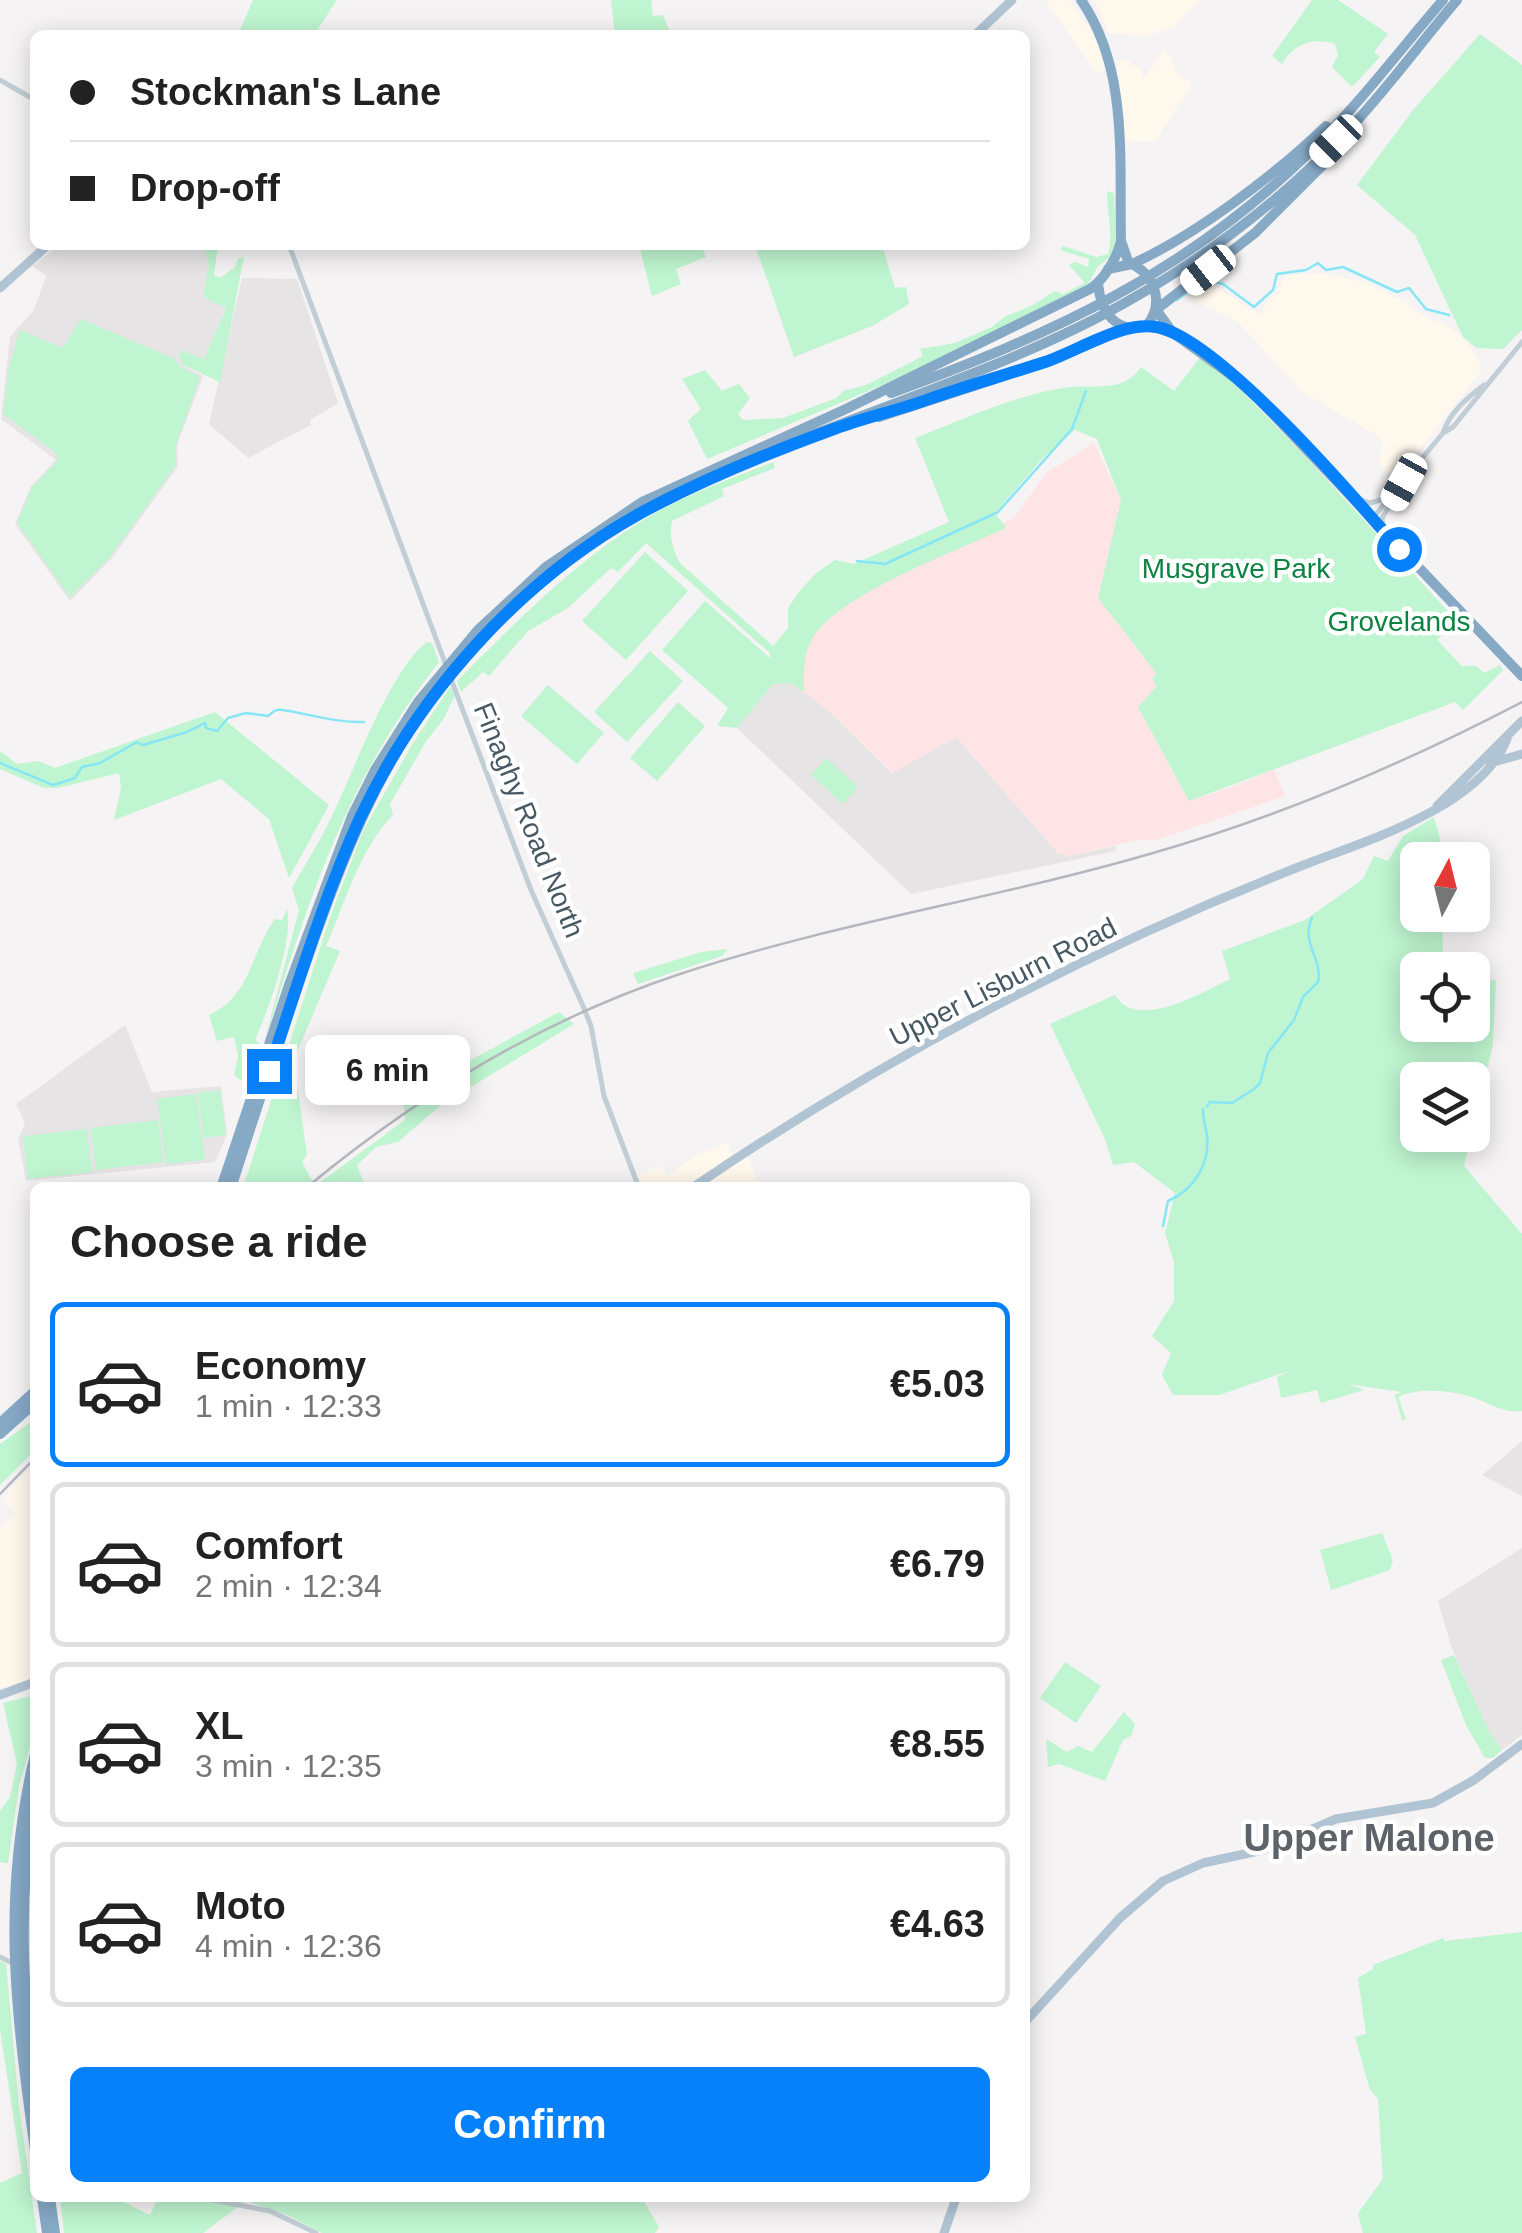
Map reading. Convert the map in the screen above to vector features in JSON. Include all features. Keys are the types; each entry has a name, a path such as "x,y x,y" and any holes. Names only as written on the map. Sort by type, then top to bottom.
{"highway":[{"path":"1081,0 1104,42 1115,85 1121,241 1116,259 1101,278 1106,310 1115,324 1125,329"},
{"path":"1168,272 1308,154 1443,0"},
{"path":"458,659 532,591 619,526 694,486 1090,317 1168,272 1272,200 1351,127 1457,0"},
{"path":"848,408 1168,245 1247,191 1352,106"},
{"path":"1146,326 1157,310 1282,208 1342,146 1351,127"},
{"path":"1121,241 1130,264 1143,272 1152,286 1157,310 1173,332 1245,385 1522,676"},
{"path":"223,1182 340,845 376,770 437,684 523,586 616,518 692,476 848,408 1090,317"},
{"path":"839,427 1047,362 1125,329 1146,326 1173,332"},
{"path":"236,1182 269,1071 361,817 437,684"},
{"path":"0,1423 30,1396"},
{"path":"0,1434 30,1407"},
{"path":"30,1779 21,1825 12,1930 30,2112"},
{"path":"30,1826 21,1938 30,2048"},
{"path":"43,2202 47,2233"},
{"path":"51,2202 55,2233"}],"main road":[{"path":"980,30 1012,0"},
{"path":"0,288 42,250"},
{"path":"1437,806 1522,722"},
{"path":"1437,806 1459,796 1491,767 1507,739"},
{"path":"1472,774 1522,755"},
{"name":"Upper Lisburn Road","path":"702,1182 875,1073 1000,1006 1180,918 1351,847 1437,806"},
{"path":"0,1695 30,1684"},
{"path":"1030,2017 1120,1918 1163,1881 1203,1863 1263,1850 1336,1819 1449,1800 1522,1744"},
{"path":"944,2233 955,2202"}],"street":[{"path":"0,80 30,97"},
{"name":"Finaghy Road North","path":"291,250 516,853 576,988 590,1026 604,1096 636,1182"},
{"path":"1383,531 1382,518 1404,482 1522,342"},
{"path":"1370,516 1404,482"},
{"path":"1370,516 1393,493"},
{"path":"1350,494 1366,502 1384,499"},
{"path":"0,1957 30,1972"},
{"path":"225,2202 270,2210 316,2233"}],"shaded area":[{"path":"1045,0 1069,0 1094,35 1106,68 1098,74"},
{"path":"1094,0 1199,0 1174,26 1147,37 1109,33"},
{"path":"1165,48 1178,74 1192,84 1155,142 1125,141 1116,60 1130,60 1131,67 1139,66 1143,80"},
{"path":"53,250 207,250 210,266 203,297 226,307 204,359 181,350 179,357 184,366 203,376 177,445 178,466 112,558 70,601 15,524 31,486 56,460 1,419 10,337 34,310 46,276 32,266"},
{"path":"1322,273 1364,282 1462,335 1482,370 1394,477 1380,466 1383,444 1376,435 1302,392 1238,322 1190,298 1205,284 1260,315 1285,276"},
{"path":"242,278 297,279 338,403 310,420 311,425 248,458 209,424"},
{"path":"1094,443 1121,500 1098,598 1157,674 1157,686 1138,708 1189,801 1274,769 1285,796 1156,840 1137,840 1070,856 1058,853 956,737 893,773 827,709 791,683 810,614 1014,518 1046,473"},
{"path":"791,683 827,709 892,773 956,737 1058,853 1070,856 1115,846 1116,851 911,894 737,728 773,684"},
{"path":"125,1025 152,1092 221,1086 227,1135 215,1162 26,1181 18,1139 25,1123 16,1104"},
{"path":"727,1142 736,1163 748,1156 758,1182 640,1182 638,1176 659,1165 667,1176 696,1156"},
{"path":"1522,1441 1522,1496 1482,1475"},
{"path":"30,1468 30,1679 0,1688 0,1529 15,1514 4,1502 8,1491"},
{"path":"1522,1548 1522,1735 1502,1750 1489,1731 1452,1649 1438,1601"}],"green space":[{"path":"253,0 337,0 317,30 240,30"},
{"path":"611,0 651,0 653,16 663,15 669,30 614,30"},
{"path":"1312,0 1338,0 1388,34 1374,52 1380,57 1352,87 1332,67 1338,55 1335,44 1304,44 1282,64 1272,56"},
{"path":"1480,34 1522,65 1522,330 1503,349 1477,348 1463,337 1415,235 1357,185 1414,109"},
{"path":"1107,191 1114,193 1116,244 1112,256 1098,266 1087,286 911,373 707,459 688,421 701,409 682,379 705,370 722,391 739,384 750,398 738,414 743,420 783,418 837,398 843,391 866,385 923,356 920,349 955,343 1055,291 1063,294 1085,283 1069,265 1075,262 1088,267 1089,259 1060,250 1063,246 1096,257 1108,254"},
{"path":"205,250 217,250 214,275 220,278 244,257 220,382 183,365 179,356 181,350 204,359 226,308 203,297 209,264"},
{"path":"703,250 706,257 676,269 681,284 652,296 641,253"},
{"path":"757,250 884,250 895,288 906,287 909,304 872,326 794,357"},
{"path":"81,319 175,359 200,377 176,445 176,465 110,557 70,597 17,523 32,487 58,460 56,453 3,414 9,366 20,330 63,348"},
{"name":"Musgrave Park","path":"1202,355 1304,455 1456,620 1437,640 1462,666 1476,666 1484,673 1500,665 1503,670 1463,710 1455,702 1189,801 1138,707 1157,686 1152,679 1157,674 1098,598 1121,500 1097,439 1075,430 1041,460 995,513 1006,528 900,575 846,606 826,622 809,645 804,692 791,683 773,684 737,728 717,726 728,708 662,650 705,601 770,658 770,653 646,543 618,572 611,568 568,608 528,631 489,676 483,672 461,692 457,681 501,637 546,594 619,536 660,510 773,462 775,468 722,489 724,496 672,521 671,532 680,563 773,646 788,628 788,608 815,574 835,560 854,564 949,522 915,438 1025,397 1063,388 1116,385 1134,376 1141,367 1174,391"},
{"path":"645,552 688,591 626,660 582,621"},
{"path":"427,642 432,643 439,662 406,707 353,799 313,893 263,1046 299,910 292,888 330,820 386,699 413,656"},
{"path":"650,651 683,681 627,742 594,712"},
{"path":"548,685 604,733 577,764 521,716"},
{"path":"450,687 455,695 444,718 390,804 393,815 362,859 326,946 340,951 297,1052 297,1084 307,1155 302,1162 313,1182 245,1182 330,917 363,831"},
{"path":"678,702 705,726 657,781 630,758"},
{"path":"215,712 329,805 289,878 269,819 221,779 114,820 121,787 119,773 44,788 0,769 0,751 17,764 38,761 55,768"},
{"path":"826,758 858,787 843,804 811,775"},
{"path":"1434,817 1441,842 1400,842 1400,932 1442,932 1443,952 1400,952 1400,1042 1490,1042 1490,980 1496,980 1489,1062 1400,1062 1400,1152 1467,1152 1464,1166 1522,1234 1522,1411 1501,1409 1460,1394 1423,1391 1398,1397 1406,1419 1402,1420 1395,1395 1402,1392 1348,1384 1364,1390 1321,1403 1317,1390 1281,1398 1277,1377 1289,1371 1219,1395 1173,1395 1162,1375 1171,1353 1152,1336 1174,1301 1174,1262 1165,1233 1175,1193 1134,1162 1113,1165 1105,1139 1050,1024 1115,995 1125,1005 1153,1010 1187,1000 1230,979 1222,951 1305,920 1363,879 1374,856 1388,861 1403,836"},
{"path":"287,909 283,956 245,1084 234,1075 238,1056 234,1037 217,1041 209,1015 234,997 267,932 275,919 282,920"},
{"path":"727,949 722,956 638,984 633,973 702,952"},
{"path":"559,1012 574,1024 441,1105 398,1142 376,1147 357,1165 363,1182 320,1182 405,1120 403,1097"},
{"path":"220,1090 226,1135 204,1138 198,1093"},
{"path":"196,1094 205,1160 166,1164 157,1099"},
{"path":"158,1120 163,1162 96,1170 91,1128"},
{"path":"87,1129 92,1172 28,1179 23,1136"},
{"path":"30,1423 30,1455 0,1485 0,1444"},
{"path":"1382,1533 1393,1560 1390,1570 1331,1590 1320,1550"},
{"path":"1454,1655 1489,1731 1502,1750 1493,1758 1485,1758 1466,1725 1441,1660"},
{"path":"1065,1662 1101,1686 1076,1723 1040,1698"},
{"path":"30,1696 30,1747 19,1786 8,1863 0,1862 0,1811 10,1797 17,1764 3,1703"},
{"path":"1124,1712 1135,1724 1131,1736 1123,1740 1105,1781 1059,1764 1048,1767 1046,1739 1067,1752 1078,1746 1092,1752"},
{"path":"1522,1932 1522,2233 1363,2233 1358,2213 1383,2179 1378,2099 1370,2090 1355,2037 1366,2034 1358,1978 1373,1969 1373,1965 1443,1938 1445,1941"},
{"path":"0,1961 6,1964 19,2107 37,2233 0,2233 0,2183 22,2173 0,2030"},
{"path":"60,2202 124,2202 150,2215 156,2202 245,2202 203,2233 64,2233"},
{"path":"249,2202 644,2202 659,2227 655,2233 322,2233 285,2214"}],"waterway":[{"path":"1177,300 1203,280 1223,284 1254,307 1273,290 1277,274 1306,270 1318,263 1326,270 1343,267 1397,292 1409,288 1426,309 1449,315"},
{"path":"857,561 885,564 998,512 1072,429 1086,391"},
{"path":"0,763 53,785 75,778 82,767 100,763 137,742 143,745 205,723 206,728 217,731 228,718 246,713 268,716 283,710 364,722"},
{"path":"1207,1106 1210,1102 1232,1103 1260,1083 1268,1053 1294,1020 1303,997 1318,982 1309,935 1312,918"},
{"path":"1163,1226 1168,1201 1186,1190 1203,1165 1207,1145 1203,1109"}],"railway":[{"path":"314,1182 391,1123 482,1064 627,993 795,940 1094,869 1248,823 1432,747 1522,702"},
{"path":"0,1494 30,1463"}],"district":[{"name":"Upper Malone","path":"1369,1838"}],"route":[{"path":"269,1071 356,829 383,775 426,707 482,640 552,574 619,526 694,486 839,427 1047,362 1112,332 1153,326 1173,332 1245,385 1399,549"}],"park label":[{"name":"Grovelands","path":"1399,621"}]}
